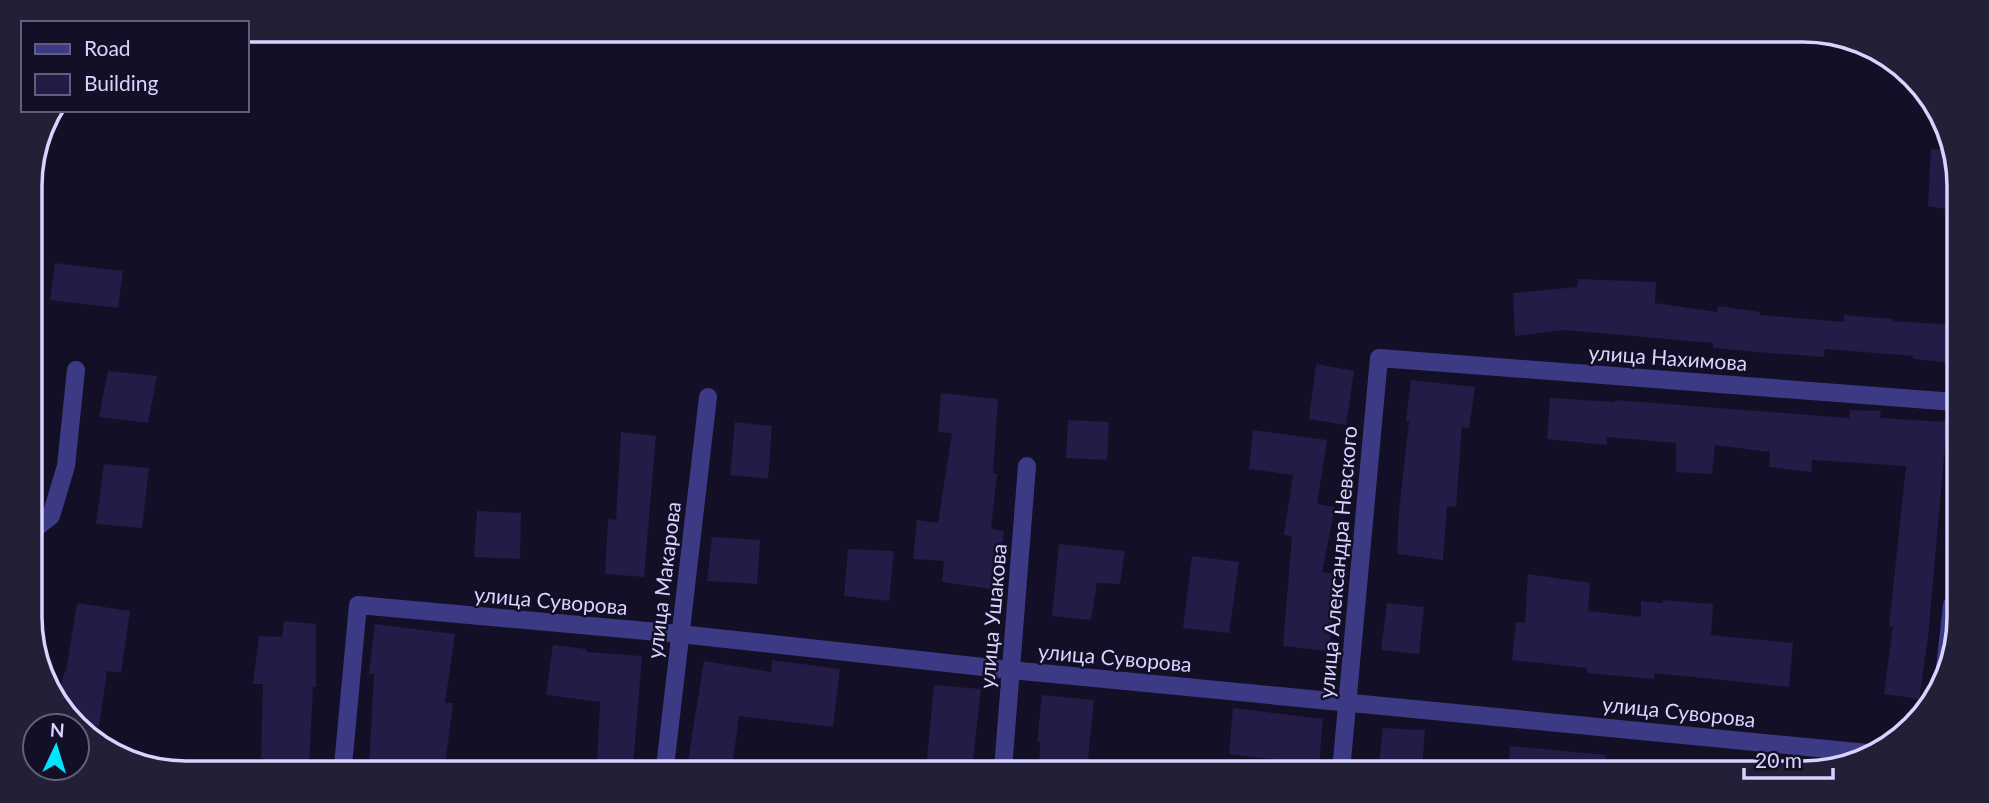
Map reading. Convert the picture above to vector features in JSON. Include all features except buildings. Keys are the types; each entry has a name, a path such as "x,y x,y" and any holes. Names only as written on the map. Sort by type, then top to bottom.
{"street":[{"name":"улица Нахимова","path":"1379,358 1947,401"},
{"name":"улица Александра Невского","path":"1342,761 1379,358"},
{"path":"42,523 51,516 66,466 76,370"},
{"name":"улица Макарова","path":"666,761 708,397"},
{"name":"улица Ушакова","path":"1004,761 1027,466"},
{"name":"улица Суворова","path":"343,761 358,605 680,634 1011,670 1855,751"}]}
